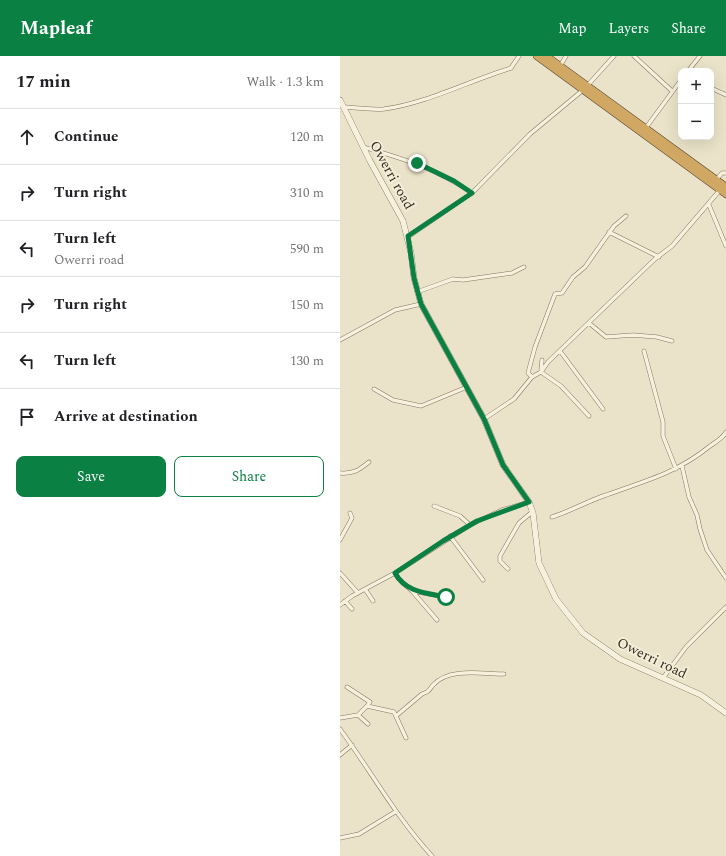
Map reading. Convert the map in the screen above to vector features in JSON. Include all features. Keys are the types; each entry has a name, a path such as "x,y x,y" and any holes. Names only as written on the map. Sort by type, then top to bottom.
{"highway":[{"path":"537,56 645,128 716,180 724,191"},
{"path":"546,56 585,88 724,191"}],"main road":[{"name":"Owerri road","path":"340,100 363,147 398,209 408,236 417,292 421,304 484,419 503,465 529,502 532,512 539,563 550,589 570,619 583,633 620,659 701,695 726,713"}],"street":[{"path":"344,107 384,109 419,100 482,76 511,68 519,56"},
{"path":"560,66 566,56"},
{"path":"408,236 472,193 530,134 585,88 614,56"},
{"path":"634,56 672,91"},
{"path":"690,68 700,56"},
{"path":"645,128 678,84"},
{"path":"714,89 726,95"},
{"path":"363,147 417,163 454,181 472,193"},
{"path":"716,180 722,173 726,173"},
{"path":"484,419 514,398 532,377 541,372 548,362 672,246 709,205 724,191"},
{"path":"709,205 726,246"},
{"path":"532,377 528,374 535,347 555,294 562,293 573,277 585,266 610,232 626,216"},
{"path":"610,232 659,257"},
{"path":"417,292 453,279 463,280 512,273 524,267"},
{"path":"340,340 395,310 421,304"},
{"path":"589,323 606,337 633,335 657,337 672,341"},
{"path":"560,351 603,409"},
{"path":"644,351 663,422 663,436 676,469"},
{"path":"541,372 542,360"},
{"path":"541,372 561,386 589,416"},
{"path":"374,389 393,400 421,406 467,387"},
{"path":"552,517 578,508 604,496 652,480 676,469 725,434"},
{"path":"340,473 356,472 369,462"},
{"path":"682,466 689,497 698,515 700,529 707,550 726,578"},
{"path":"340,605 344,601 395,573 450,536 470,525 502,510 529,502"},
{"path":"434,506 460,516 470,525"},
{"path":"508,569 500,561 500,556 519,523 532,512"},
{"path":"340,540 352,518 350,513"},
{"path":"450,536 483,580"},
{"path":"395,573 398,578 412,590 437,620"},
{"path":"340,574 358,593"},
{"path":"365,589 373,601"},
{"path":"412,590 446,597"},
{"path":"344,601 352,609"},
{"path":"663,678 686,647 726,607"},
{"path":"396,716 422,694 428,692 434,684 450,676 458,673 504,674"},
{"path":"340,718 358,715 370,702 347,687"},
{"path":"367,706 394,712 406,738"},
{"path":"358,715 368,724"},
{"path":"340,729 395,812 432,856"},
{"path":"340,755 352,745"},
{"path":"340,838 359,834 395,812"}],"route":[{"path":"417,163 454,181 472,193 408,236 415,285 421,304 452,358 484,419 503,465 529,502 502,510 477,521 443,541 395,573 398,578 412,590 446,597"}]}
